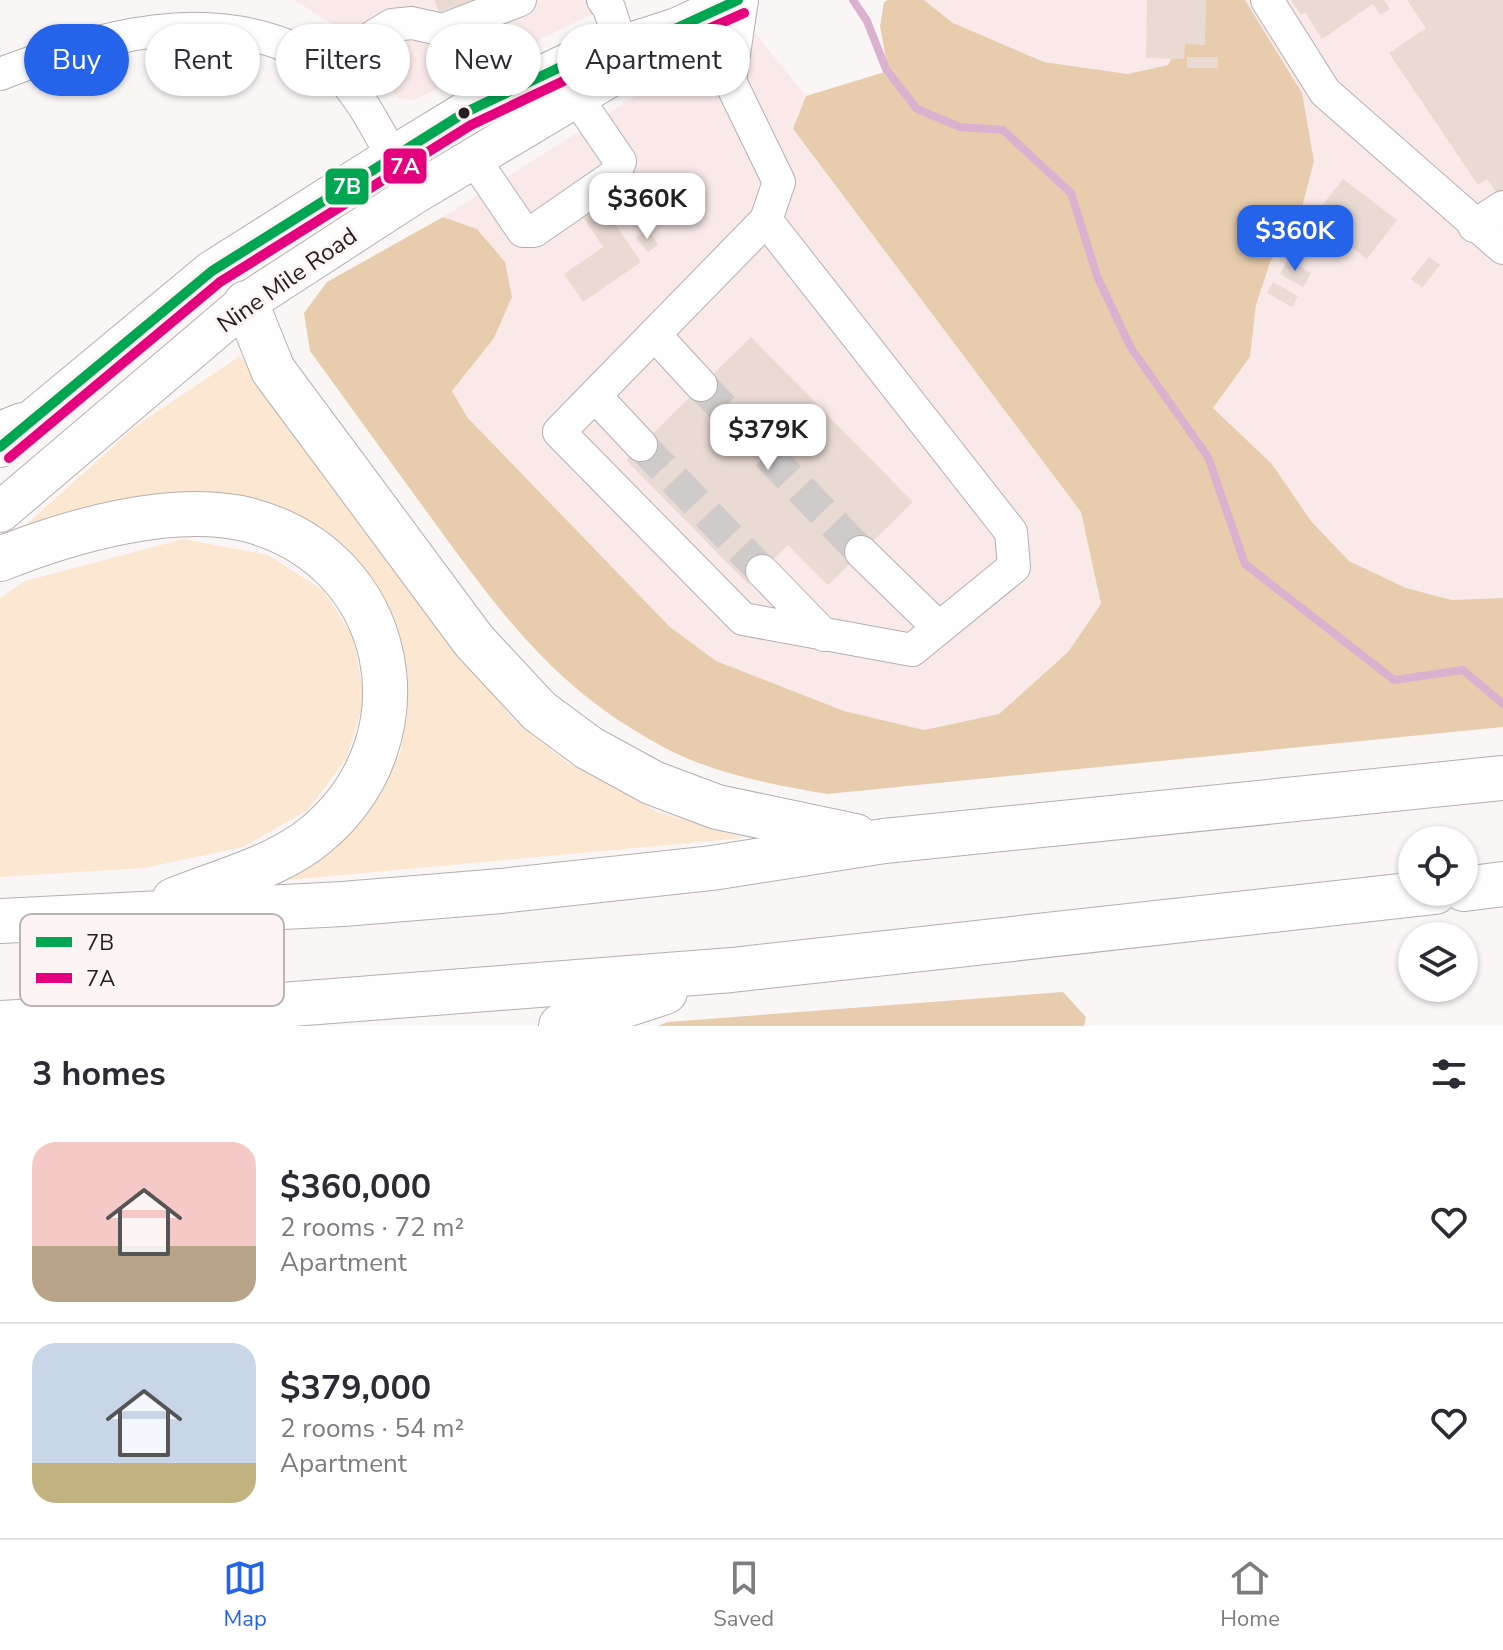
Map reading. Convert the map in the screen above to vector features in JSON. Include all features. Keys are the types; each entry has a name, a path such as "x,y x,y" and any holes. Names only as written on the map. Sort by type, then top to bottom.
{"highway":[{"path":"246,303 273,370 474,641 539,711 589,748 653,783 691,798 745,814 884,841"},
{"path":"0,559 83,531 152,518 194,515 248,520 283,532 324,559 341,574 369,617 382,657 386,700 374,760 358,790 332,820 295,850 145,912"},
{"path":"113,914 343,904 501,891 712,868 884,841 1503,778"},
{"path":"1478,887 1503,884"},
{"path":"284,1005 732,970 1398,896"},
{"path":"0,921 20,920"},
{"path":"561,1026 732,970"},
{"path":"0,1023 267,1006"}],"main road":[{"name":"Nine Mile Road","path":"689,24 740,0"},
{"name":"Nine Mile Road","path":"8,435 212,271 477,107 557,69"},
{"name":"Nine Mile Road","path":"0,512 246,303 414,194 580,96"}],"street":[{"path":"394,13 412,23 443,30 520,0"},
{"path":"603,0 628,24"},
{"path":"737,24 740,0"},
{"path":"1267,0 1325,92 1474,226 1503,248"},
{"path":"0,74 134,11 229,11 276,26"},
{"path":"356,96 414,194"},
{"path":"737,96 779,182 766,220 559,432 743,619 912,650 1014,567 1011,532 766,220"},
{"path":"474,159 523,231 534,231 615,175 620,161 577,98"},
{"path":"1474,226 1503,207"},
{"path":"656,336 701,385"},
{"path":"595,396 641,445"},
{"path":"861,552 939,628"},
{"path":"762,571 824,635"}],"shaded area":[{"path":"294,0 622,0 572,24 557,24 557,31 541,39 541,24 426,24 426,94 414,100 396,96 410,96 410,24 332,24"},
{"path":"924,0 1203,0 1168,65 1128,74 1044,62 953,23"},
{"path":"924,0 953,23 1044,62 1128,74 1168,65 1203,0 1245,0 1302,93 1314,161 1299,219 1271,260 1256,305 1250,357 1213,408 1272,464 1311,521 1349,561 1406,588 1452,600 1503,598 1503,727 827,794 719,770 658,744 588,698 531,645 506,616 310,351 304,313 327,282 443,217 477,229 505,262 512,297 494,338 452,391 467,417 670,627 716,661 844,711 924,730 999,714 1068,652 1101,604 1081,512 793,129 806,96 888,71 880,26 884,2"},
{"path":"1245,0 1503,0 1503,598 1452,600 1406,588 1349,561 1311,521 1272,464 1213,408 1250,357 1256,305 1271,260 1299,219 1302,93"},
{"path":"756,34 806,96 793,130 1081,512 1101,604 1068,652 999,714 924,730 844,711 715,661 670,627 467,417 452,391 494,338 477,229 443,217 635,96 750,96 750,37"},
{"path":"240,356 439,628 515,721 568,763 656,811 744,838 289,880 287,870 332,845 361,819 400,754 407,714 406,666 392,614 355,559 304,521 19,531 136,426"},
{"path":"183,539 268,555 323,590 354,638 364,701 346,759 308,810 243,847 144,868 0,877 0,598 25,581"},
{"path":"1063,992 1086,1017 1084,1026 658,1026 668,1022"}],"building":[{"path":"434,0 475,0 441,16"},
{"path":"1147,0 1206,0 1205,45 1185,44 1184,59 1146,58"},
{"path":"1291,0 1384,0 1390,9 1380,15 1373,4 1322,39 1305,12 1301,15"},
{"path":"1407,0 1503,0 1503,192 1498,195 1487,179 1478,185 1389,53 1426,28"},
{"path":"1187,57 1218,57 1218,68 1187,68"},
{"path":"1343,179 1397,220 1367,259 1313,217"},
{"path":"602,205 641,262 583,302 564,274 603,247 584,218"},
{"path":"648,229 658,245 648,252 636,238"},
{"path":"1429,257 1440,265 1422,288 1411,279"},
{"path":"1287,260 1311,273 1303,287 1280,274"},
{"path":"1273,282 1298,296 1292,307 1267,293"},
{"path":"751,337 913,502 828,585 788,545 748,584 626,460"}],"waterway":[{"path":"853,0 867,21 886,69 917,109 960,127 1003,130 1071,193 1097,276 1131,348 1208,457 1245,564 1394,680 1463,670 1503,704"}],"tunnel":[{"path":"701,385 861,552"},
{"path":"641,445 762,571"}],"transit line":[{"name":"7B","path":"0,447 212,271 464,113 569,63 677,28 738,0"},
{"name":"7A","path":"9,458 220,282 471,125 574,76 681,41 744,13"}]}
